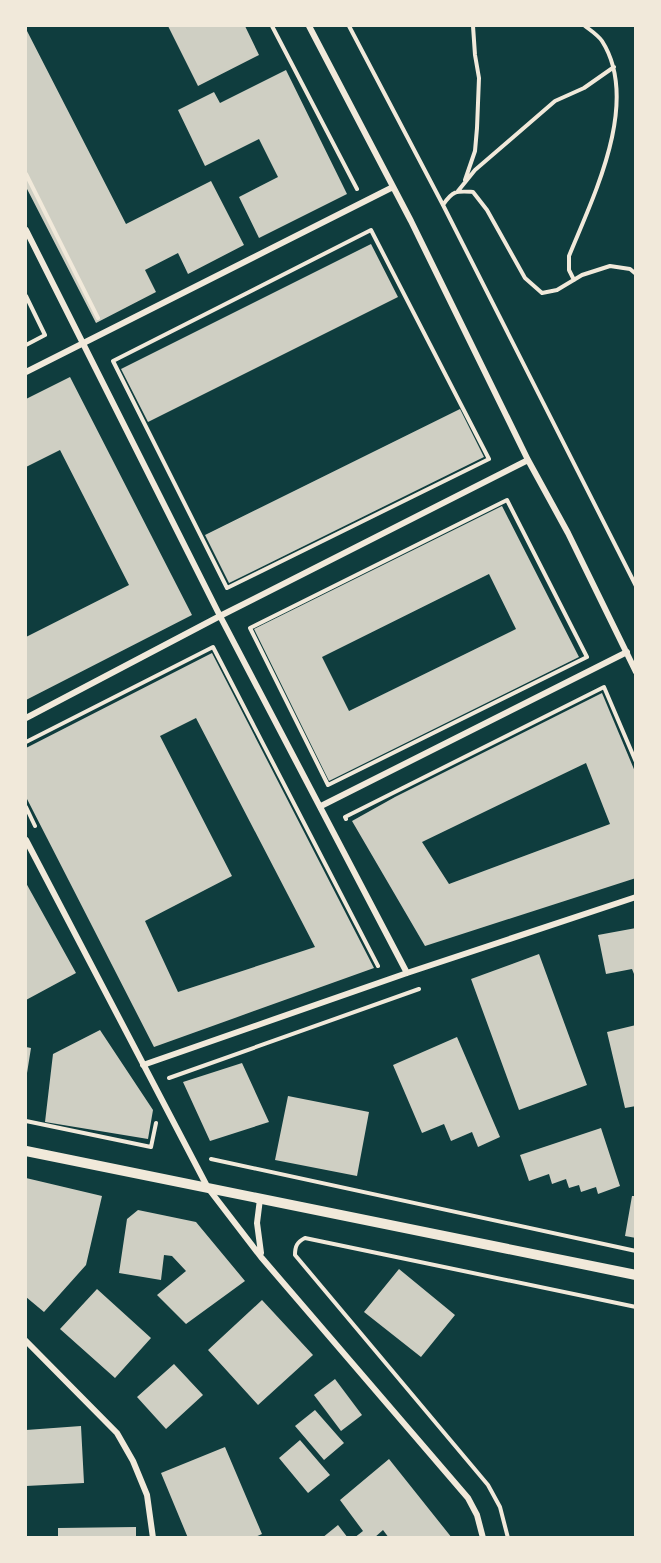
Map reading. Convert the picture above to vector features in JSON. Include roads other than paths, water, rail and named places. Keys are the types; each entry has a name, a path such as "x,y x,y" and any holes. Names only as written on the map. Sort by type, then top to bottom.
{"street":[{"path":"309,26 393,187 636,672"},
{"path":"26,372 393,187"},
{"path":"26,230 220,616 407,973"},
{"path":"26,718 220,616 528,460"},
{"path":"321,806 627,652"},
{"path":"26,840 208,1188 261,1257 468,1498 477,1515 483,1538"},
{"path":"143,1065 407,973 636,897"},
{"path":"26,1151 636,1275"},
{"path":"260,1199 257,1223 261,1257"},
{"path":"26,1341 117,1433 133,1461 147,1495 153,1538"}]}
